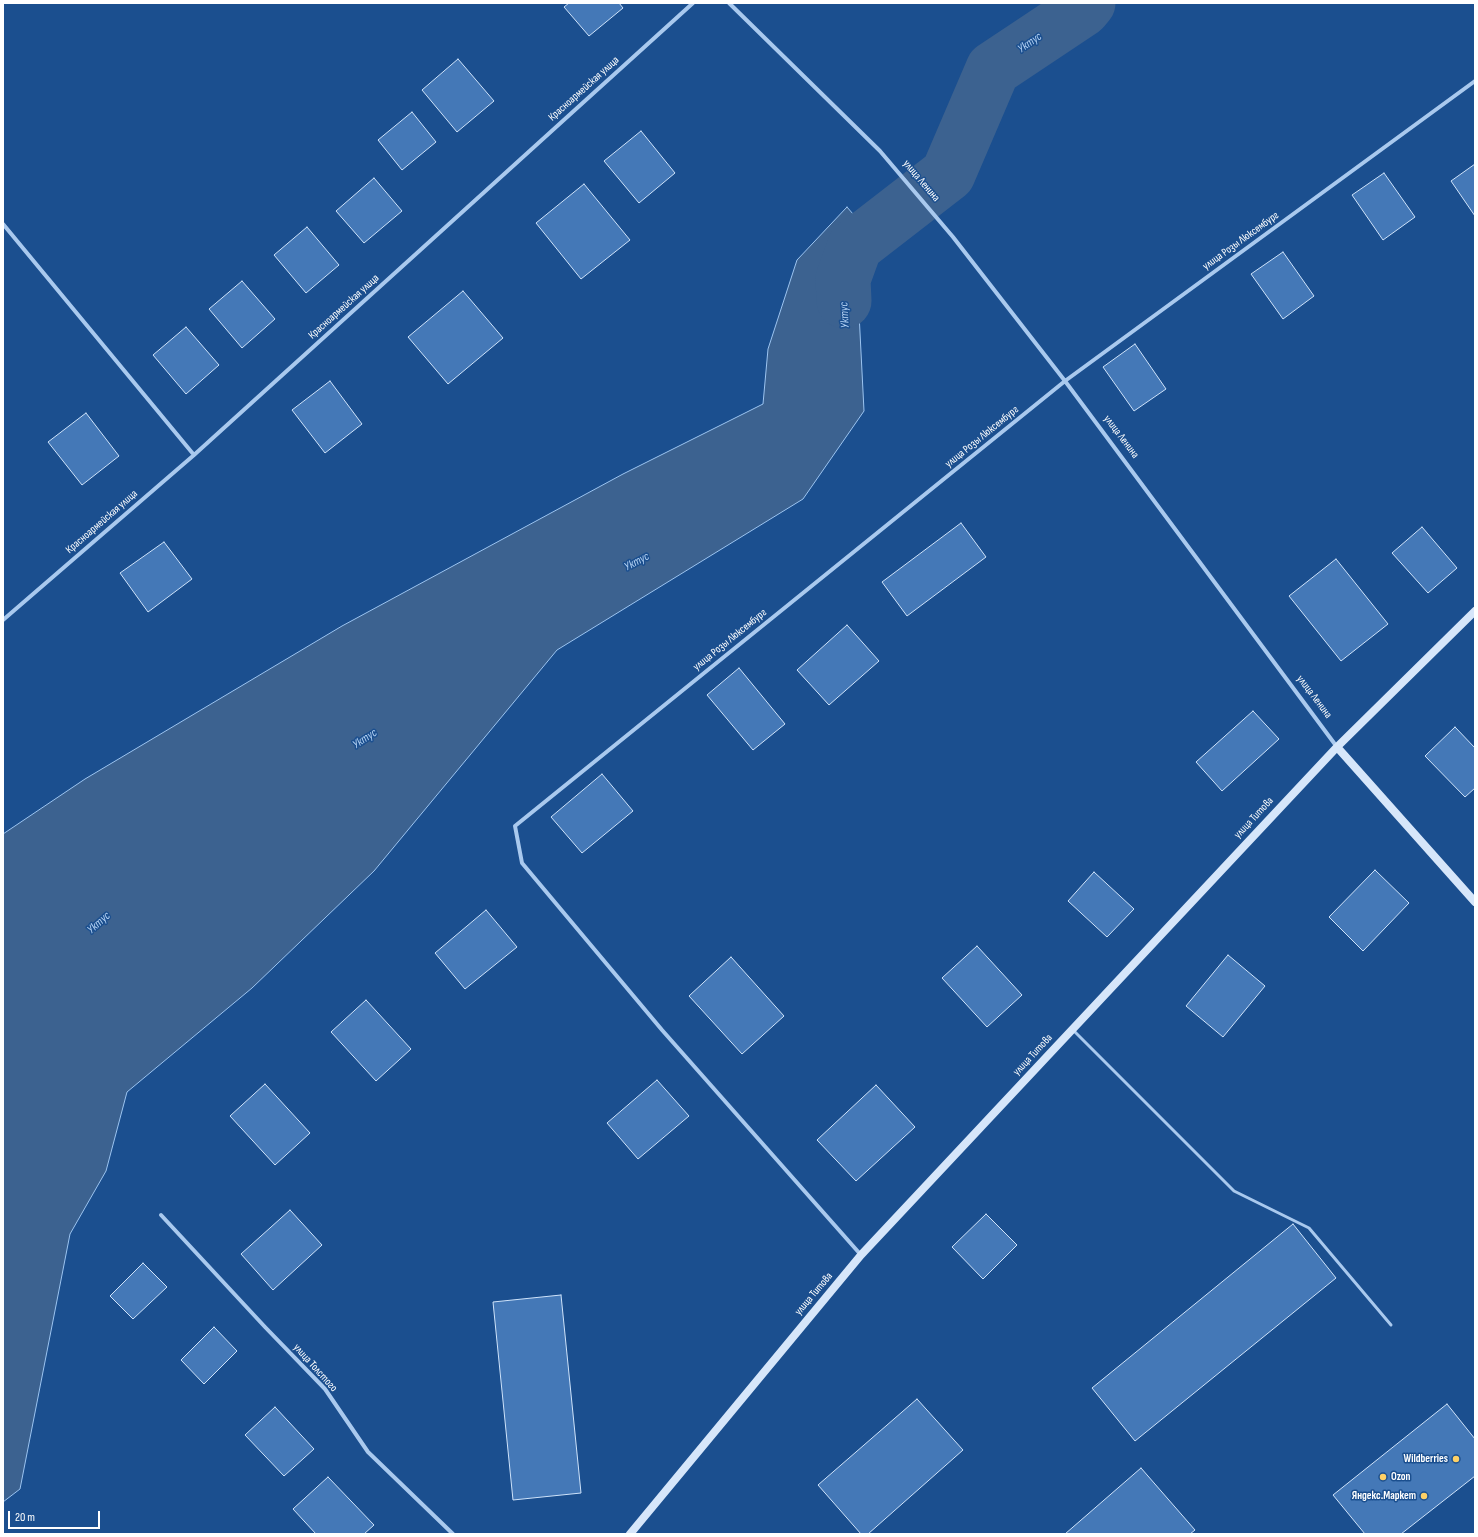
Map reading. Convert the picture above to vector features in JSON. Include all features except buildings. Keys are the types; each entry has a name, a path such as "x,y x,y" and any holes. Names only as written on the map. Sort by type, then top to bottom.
{"street":[{"name":"Красноармейская улица","path":"3,620 194,455 692,3"},
{"name":"улица Ленина","path":"729,3 880,151 953,237 1065,381 1337,746 1475,902"},
{"name":"улица Розы Люксембург","path":"861,1255 662,1030 522,863 515,826 1065,381 1475,81"},
{"path":"3,224 194,455"},
{"name":"улица Титова","path":"630,1534 861,1255 1337,746 1475,611"},
{"name":"улица Толстого","path":"161,1215 259,1321 325,1389 368,1452 453,1534"}],"lane":[{"path":"1072,1029 1234,1191 1309,1228 1391,1325"}],"water":[{"path":"847,207 882,248 859,313 864,411 803,499 557,650 374,871 252,988 127,1092 106,1171 70,1234 20,1489 3,1502 3,834 85,779 342,626 623,474 763,404 768,349 797,260"}],"waterway":[{"name":"Уктус","path":"844,301 843,279 855,246 948,174 993,69 1083,9 1088,3"}],"place":[{"name":"Wildberries","path":"1456,1459"},
{"name":"Ozon","path":"1383,1477"},
{"name":"Яндекс.Маркет","path":"1424,1496"}]}
